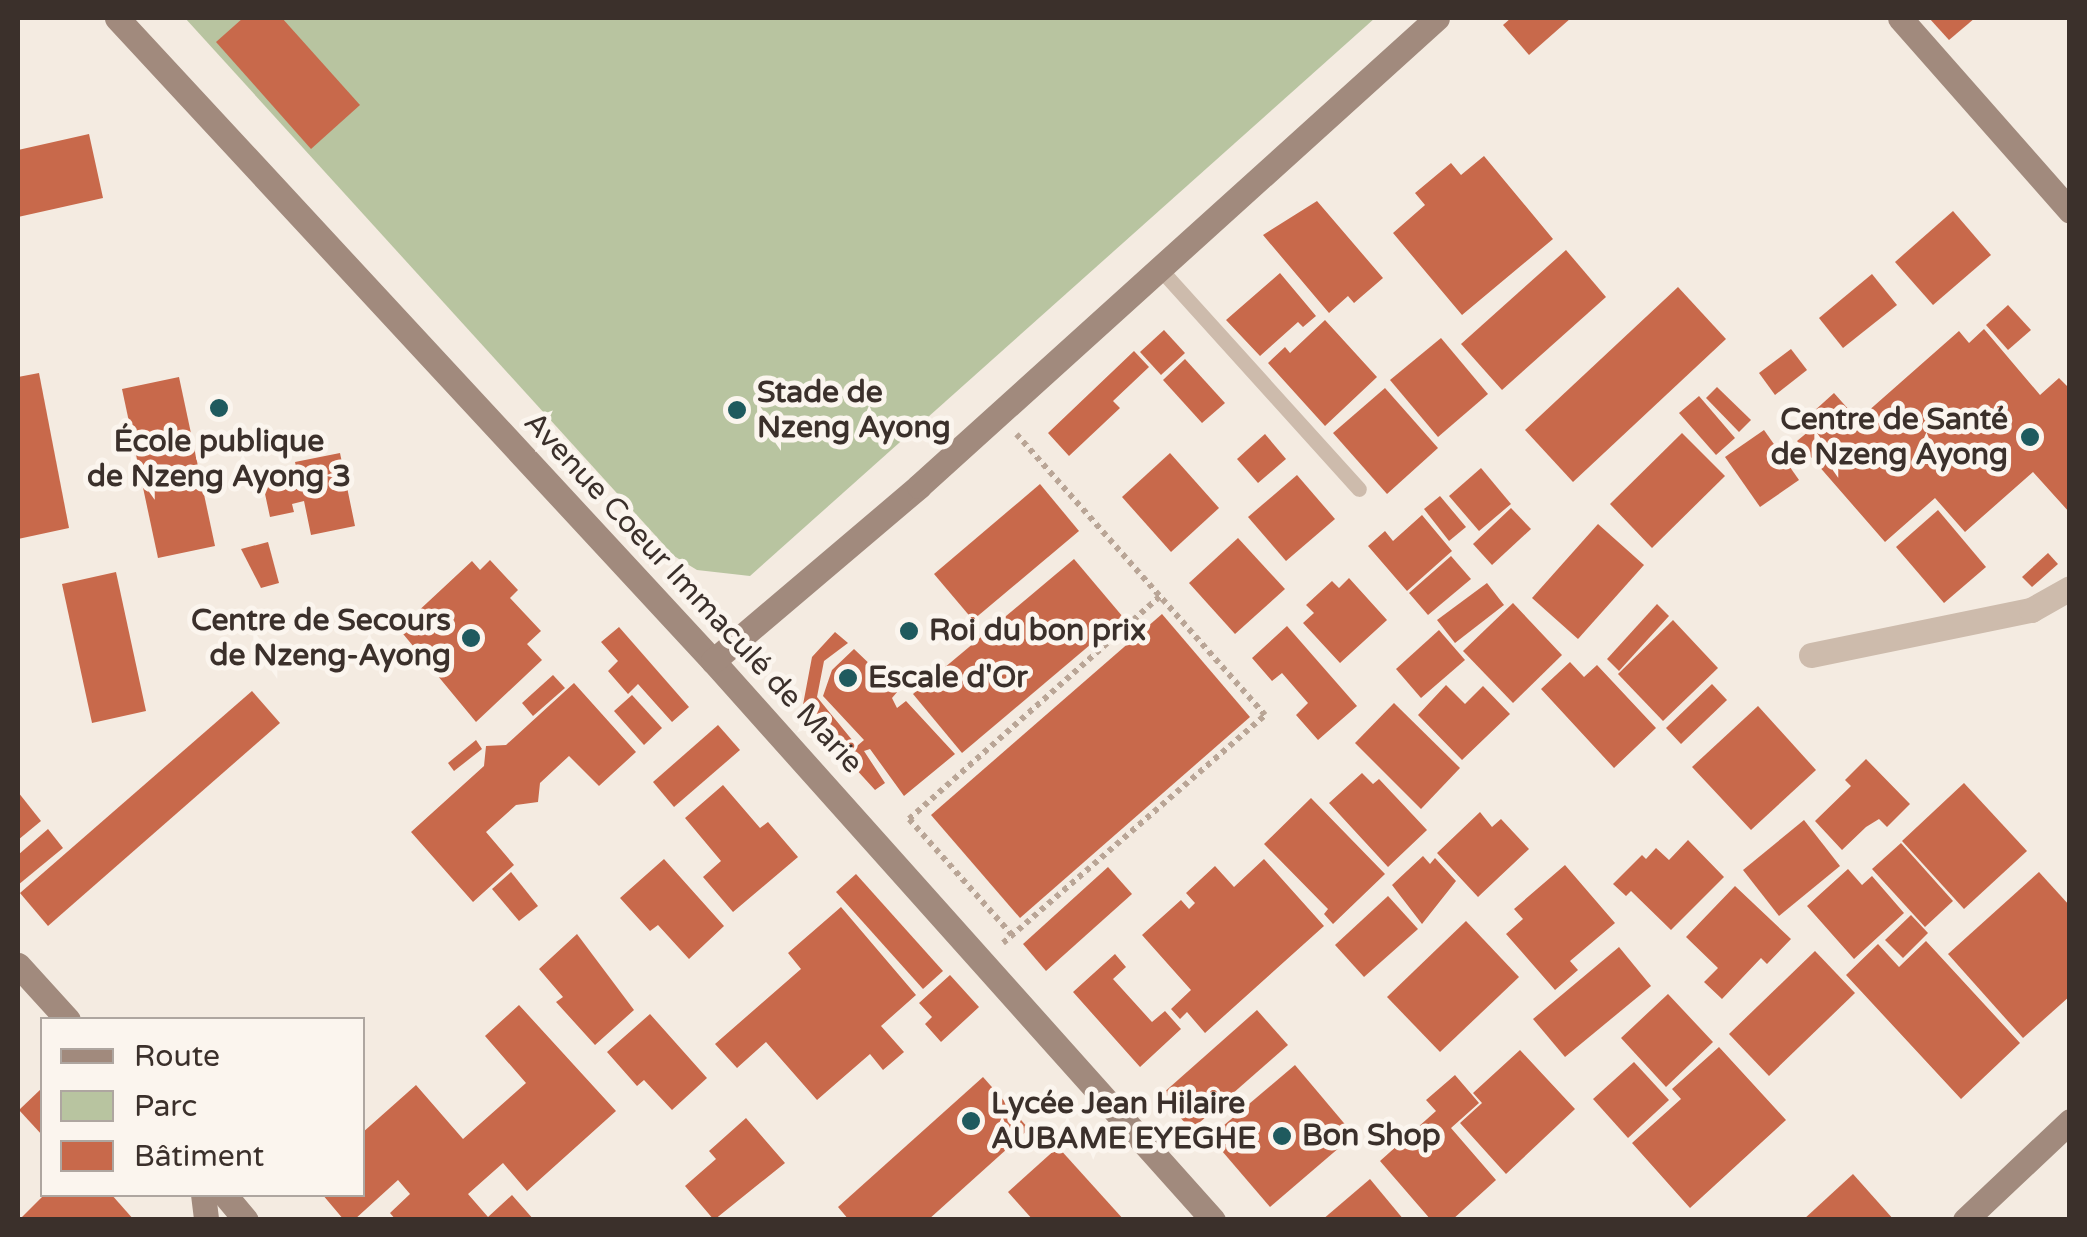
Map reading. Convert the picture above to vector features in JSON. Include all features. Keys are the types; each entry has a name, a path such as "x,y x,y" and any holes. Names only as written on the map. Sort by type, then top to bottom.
{"main road":[{"name":"Avenue Coeur Immaculé de Marie","path":"117,18 713,661 1213,1220"},
{"path":"713,661 999,414 1437,18"},
{"path":"1900,18 2070,211"},
{"path":"18,966 65,1017"},
{"path":"1965,1220 2070,1121"},
{"path":"227,1197 246,1220"}],"street":[{"path":"1811,655 2031,610 2070,588"}],"lane":[{"path":"1161,270 1359,489"}],"path":[{"path":"983,960 1265,715 999,414"},
{"path":"1012,935 909,819 1160,596"}],"green space":[{"name":"Stade de Nzeng Ayong","path":"185,18 1375,18 750,576 697,570 674,556"}],"building":[{"path":"243,18 282,18 360,105 311,149 216,42"},
{"path":"1511,18 1571,18 1529,55 1503,25"},
{"path":"1929,18 1975,18 1949,40"},
{"path":"89,134 103,198 18,217 18,150"},
{"path":"1484,156 1553,239 1462,315 1393,233 1425,205 1415,193 1451,163 1461,175"},
{"path":"1317,201 1383,278 1354,303 1348,296 1329,313 1263,235"},
{"path":"1953,211 1991,255 1933,305 1895,262"},
{"path":"1566,250 1606,297 1502,390 1461,344"},
{"path":"1280,273 1316,316 1303,327 1298,322 1260,356 1226,320"},
{"path":"1872,274 1897,305 1843,348 1819,318"},
{"path":"1678,287 1726,339 1573,482 1525,430"},
{"path":"2008,305 2031,330 2008,350 1986,325"},
{"path":"1325,320 1377,377 1325,426 1268,363 1285,347 1290,353"},
{"path":"1984,329 2040,395 2059,378 2070,389 2070,513 2033,472 1965,532 1935,498 1885,542 1797,441 1809,431 1802,422 1834,393 1858,420 1959,331 1969,343"},
{"path":"1164,330 1185,353 1161,375 1140,352"},
{"path":"1441,338 1488,394 1438,437 1390,380"},
{"path":"1791,349 1807,370 1775,395 1759,373"},
{"path":"1134,351 1149,367 1113,401 1120,408 1069,456 1048,433"},
{"path":"1185,359 1225,403 1202,423 1163,380"},
{"path":"39,373 69,528 18,539 18,377"},
{"path":"179,377 215,546 158,558 122,389"},
{"path":"1717,387 1751,420 1739,432 1706,398"},
{"path":"1385,388 1438,448 1387,494 1333,433"},
{"path":"1699,396 1735,438 1716,455 1679,413"},
{"path":"1764,430 1799,480 1760,507 1725,457"},
{"path":"1682,433 1725,476 1652,548 1610,504"},
{"path":"1265,434 1286,459 1258,483 1237,459"},
{"path":"340,453 355,526 311,535 304,501 292,504 294,512 270,517 262,480 299,480 295,462"},
{"path":"1170,453 1219,508 1171,552 1122,497"},
{"path":"1481,468 1511,504 1479,531 1449,496"},
{"path":"1297,475 1335,519 1286,561 1248,517"},
{"path":"1040,484 1079,531 973,620 934,574"},
{"path":"1440,496 1466,527 1449,541 1424,509"},
{"path":"1511,508 1531,529 1492,565 1473,544"},
{"path":"1938,510 1986,567 1944,603 1896,547"},
{"path":"1422,515 1452,551 1407,591 1368,546 1385,531 1393,541"},
{"path":"1598,524 1644,565 1578,639 1532,598"},
{"path":"1238,538 1285,589 1235,634 1189,583"},
{"path":"268,542 279,583 261,588 241,549"},
{"path":"2048,553 2058,564 2032,587 2022,577"},
{"path":"1451,556 1471,579 1428,615 1409,593"},
{"path":"1074,559 1123,617 962,753 913,694"},
{"name":"Centre de Secours de Nzeng-Ayong","path":"490,560 518,590 510,598 541,631 527,644 542,660 476,722 399,629 472,561 480,570"},
{"path":"116,572 146,711 92,723 62,584"},
{"path":"1349,578 1387,620 1340,663 1303,623 1314,613 1306,605 1332,581 1339,588"},
{"path":"1487,583 1504,605 1455,643 1437,620"},
{"path":"1513,603 1562,655 1513,703 1463,651"},
{"path":"1657,604 1669,616 1619,671 1607,659"},
{"path":"1162,614 1250,717 1020,918 931,815"},
{"path":"1673,620 1718,668 1663,721 1618,674"},
{"path":"1287,626 1357,706 1318,740 1296,715 1308,703 1282,673 1272,681 1252,658"},
{"path":"619,627 689,707 672,722 638,684 628,694 608,671 618,661 601,642"},
{"path":"1439,630 1465,660 1421,698 1396,669"},
{"path":"835,632 848,643 824,661 817,697 857,746 864,740 823,696 832,670 854,649 898,691 892,698 897,708 906,701 955,754 904,796 870,749 864,751 885,783 875,790 802,710 812,657"},
{"path":"1570,662 1584,677 1597,665 1656,728 1614,768 1541,689"},
{"path":"553,675 565,688 533,716 522,703"},
{"path":"574,683 636,752 599,786 569,756 540,783 538,802 516,805 486,832 514,865 473,902 411,832 484,766 486,746 506,745"},
{"path":"1712,684 1727,700 1681,744 1666,728"},
{"path":"1446,685 1465,704 1483,686 1510,714 1462,760 1418,715"},
{"path":"252,691 280,723 48,926 20,893"},
{"path":"632,695 662,728 644,745 614,711"},
{"path":"1394,703 1460,768 1421,809 1355,743"},
{"path":"1758,706 1816,770 1751,830 1692,767"},
{"path":"718,725 740,750 674,807 653,782"},
{"path":"476,740 482,749 454,771 448,763"},
{"path":"1866,759 1910,804 1887,827 1879,819 1842,850 1815,821 1851,786 1845,780"},
{"path":"1362,773 1373,784 1379,779 1427,830 1388,867 1329,803"},
{"path":"1964,783 2027,851 1964,909 1902,841"},
{"path":"723,785 760,828 768,822 798,857 733,912 703,877 721,861 685,818"},
{"path":"18,792 41,821 18,840"},
{"path":"1311,798 1385,874 1333,924 1324,914 1328,909 1264,844"},
{"path":"1480,812 1492,827 1501,819 1529,849 1478,897 1437,853"},
{"path":"1804,820 1840,866 1779,916 1743,870"},
{"path":"48,829 63,848 18,885 18,855"},
{"path":"1688,840 1724,877 1671,930 1631,891 1626,896 1613,884 1642,855 1646,859 1656,848 1669,860"},
{"path":"1901,843 1953,901 1925,927 1872,869"},
{"path":"1423,856 1430,864 1435,858 1456,881 1422,924 1392,885"},
{"path":"664,859 724,926 689,959 658,925 650,931 620,898"},
{"path":"1264,859 1324,926 1205,1033 1187,1012 1180,1019 1171,1009 1191,990 1142,935 1181,900 1189,909 1195,903 1186,893 1215,866 1234,887"},
{"path":"1565,865 1615,923 1570,961 1578,970 1555,990 1506,934 1523,919 1514,909"},
{"path":"1108,867 1132,894 1046,971 1023,944"},
{"path":"1848,869 1862,885 1872,876 1904,913 1854,959 1807,906"},
{"path":"511,872 538,906 519,921 492,889"},
{"path":"2039,872 2070,906 2070,996 2023,1038 1948,954"},
{"path":"856,874 943,971 923,989 836,892"},
{"path":"1735,886 1791,939 1767,964 1761,958 1722,999 1704,982 1718,968 1686,937"},
{"path":"1388,896 1418,929 1364,977 1335,945"},
{"path":"841,907 916,995 881,1026 904,1052 883,1070 870,1054 817,1100 766,1042 737,1068 715,1044 801,969 788,953"},
{"path":"1911,915 1928,933 1903,958 1885,940"},
{"path":"1466,921 1519,977 1440,1052 1387,997"},
{"path":"577,934 634,1010 595,1045 556,1002 563,997 539,969"},
{"path":"1926,941 2020,1043 1961,1099 1846,975 1878,944 1899,967"},
{"path":"1619,947 1651,986 1565,1057 1533,1019"},
{"path":"1815,951 1855,993 1769,1076 1729,1034"},
{"path":"1115,954 1126,967 1113,979 1152,1022 1165,1011 1181,1029 1140,1067 1073,992"},
{"path":"950,975 979,1007 941,1042 925,1024 932,1017 919,1003"},
{"path":"1668,994 1713,1042 1666,1087 1621,1038"},
{"path":"519,1005 616,1111 527,1191 503,1163 468,1194 488,1217 512,1195 534,1220 396,1220 390,1213 410,1194 398,1180 354,1220 344,1220 325,1197 365,1197 365,1130 416,1085 463,1139 526,1083 485,1036"},
{"path":"1257,1010 1288,1045 1191,1130 1161,1095"},
{"path":"650,1014 707,1078 672,1110 644,1080 637,1086 607,1052"},
{"path":"1719,1047 1786,1120 1690,1208 1632,1143 1681,1099 1672,1089"},
{"path":"1520,1050 1575,1109 1506,1174 1460,1123 1482,1103 1473,1093"},
{"path":"1634,1062 1669,1100 1628,1138 1593,1099"},
{"name":"Bon Shop","path":"1295,1065 1354,1135 1270,1207 1210,1137"},
{"path":"1455,1075 1479,1103 1451,1128 1496,1180 1452,1220 1431,1220 1380,1161 1436,1111 1426,1100"},
{"path":"983,1077 1029,1129 928,1220 849,1220 838,1207"},
{"path":"40,1090 40,1133 19,1110"},
{"path":"746,1118 785,1163 714,1220 685,1186 716,1159 709,1151"},
{"path":"1058,1147 1124,1220 1033,1220 1008,1192"},
{"path":"1853,1174 1894,1220 1803,1220"},
{"path":"1370,1179 1404,1220 1322,1220"},
{"path":"42,1197 114,1197 134,1220 19,1220"}],"place":[{"name":"École publique de Nzeng Ayong 3","path":"219,408"},
{"name":"Stade de Nzeng Ayong","path":"737,410"},
{"name":"Centre de Santé de Nzeng Ayong","path":"2030,437"},
{"name":"Roi du bon prix","path":"909,631"},
{"name":"Centre de Secours de Nzeng-Ayong","path":"471,638"},
{"name":"Escale d'Or","path":"848,678"},
{"name":"Lycée Jean Hilaire AUBAME EYEGHE","path":"971,1121"},
{"name":"Bon Shop","path":"1282,1136"}]}
